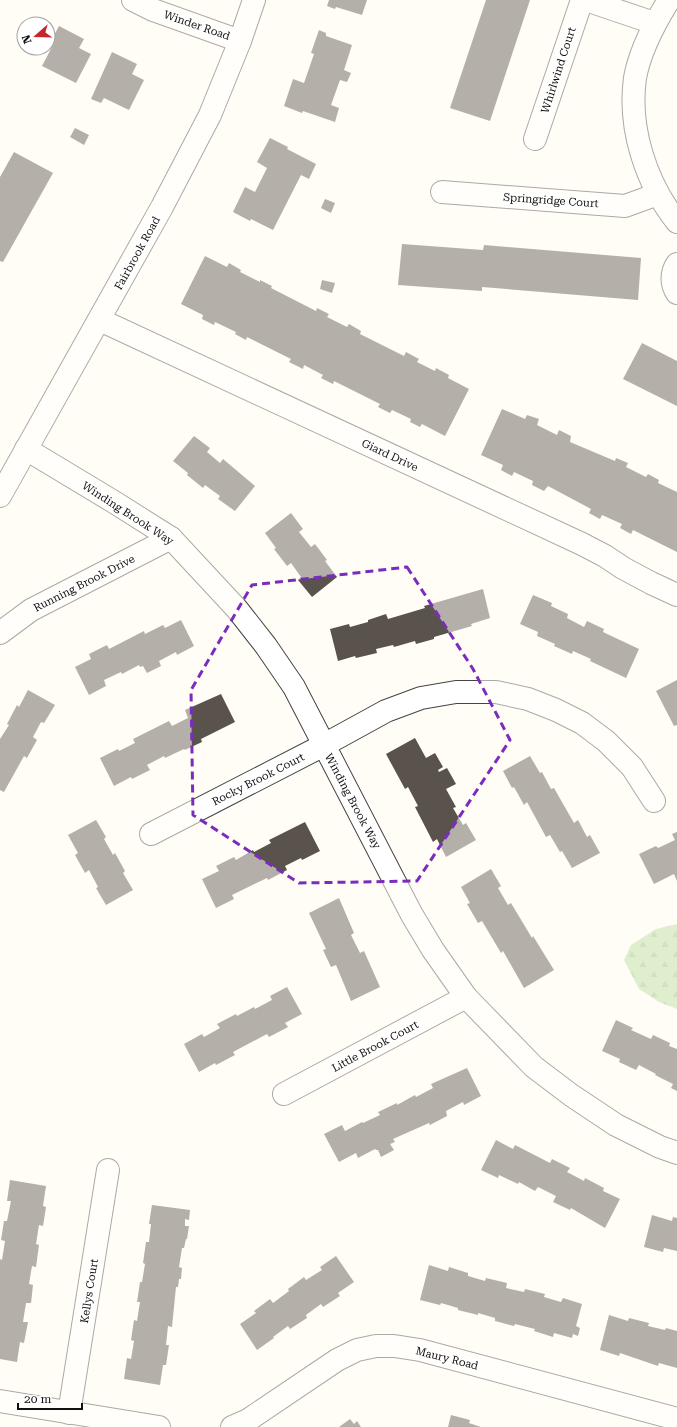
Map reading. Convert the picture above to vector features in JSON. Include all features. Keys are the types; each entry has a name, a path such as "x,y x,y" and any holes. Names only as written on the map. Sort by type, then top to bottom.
{"street":[{"name":"Winder Road","path":"133,0 153,10 240,41"},
{"name":"Fairbrook Road","path":"0,496 100,320 162,207 210,115 240,41 254,0"},
{"name":"Whirlwind Court","path":"535,140 582,0"},
{"path":"586,0 654,23"},
{"path":"669,0 654,23 642,53 635,78 634,108 637,135 646,166 658,194 677,222"},
{"name":"Springridge Court","path":"442,192 625,206 658,194"},
{"path":"677,264 674,269 672,280 677,294"},
{"name":"Giard Drive","path":"100,320 582,544 606,556 623,568 650,583 677,595"},
{"name":"Winding Brook Way","path":"26,449 171,538 237,609 266,646 294,687 412,915 433,950 466,997 534,1067 571,1095 616,1125 677,1154"},
{"name":"Running Brook Drive","path":"0,633 31,610 171,538"},
{"name":"Rocky Brook Court","path":"151,834 324,745 386,711 421,698 456,692 496,692 528,699 556,710 582,723 606,741 632,767 654,801"},
{"name":"Little Brook Court","path":"284,1094 466,997"},
{"name":"Kellys Court","path":"69,1413 108,1170"},
{"name":"Maury Road","path":"232,1427 248,1420 337,1360 357,1350 376,1346 394,1346 420,1350 677,1420"},
{"path":"0,1401 158,1427"}],"highlighted area":[{"path":"407,567 473,669 510,740 417,881 299,883 193,815 191,690 252,585"}],"green space":[{"path":"677,924 677,1009 659,1002 639,989 624,960 631,945 656,929"}],"building":[{"path":"329,0 367,0 362,15 336,7 335,9 327,6"},
{"path":"486,0 530,0 490,121 450,108"},
{"path":"59,26 84,39 79,48 91,54 76,83 42,66 47,56 56,56 56,32"},
{"path":"319,30 326,33 326,36 352,45 344,70 351,73 347,82 340,80 331,105 339,108 335,122 303,111 302,113 284,106 293,79 304,83 314,54 311,53"},
{"path":"112,52 137,64 132,74 144,80 129,110 104,98 101,103 91,99"},
{"path":"75,128 89,135 84,145 70,137"},
{"path":"270,138 288,147 287,149 316,164 309,179 301,175 273,230 251,219 250,221 233,212 245,187 255,192 267,168 257,162"},
{"path":"14,152 53,173 3,262 0,261 0,177"},
{"path":"325,199 335,203 331,213 321,208"},
{"path":"402,244 483,250 484,245 641,258 638,300 482,287 482,291 398,285"},
{"path":"205,256 227,267 229,263 241,270 240,272 272,286 271,288 316,311 317,308 329,314 327,317 347,327 349,324 361,331 360,334 404,356 406,352 419,359 417,362 435,371 436,368 449,375 448,378 469,389 445,436 422,424 420,427 410,422 411,419 392,410 390,413 378,407 380,404 334,381 333,384 321,378 323,375 304,365 303,369 289,362 291,359 247,337 246,340 235,334 236,332 215,322 214,325 202,319 203,315 181,304"},
{"path":"322,280 335,283 332,293 320,289"},
{"path":"642,343 677,361 677,406 623,379"},
{"path":"502,409 525,419 527,415 539,419 537,425 557,435 559,430 571,436 570,442 615,461 616,458 628,463 626,467 646,477 648,474 659,480 658,483 677,492 677,552 633,530 631,534 620,528 622,524 602,515 600,519 589,513 591,509 548,486 544,491 532,485 533,481 514,472 512,476 501,470 503,465 481,455"},
{"path":"194,436 210,448 207,452 220,463 223,459 255,486 235,511 218,499 220,496 205,485 203,488 173,461"},
{"path":"291,513 303,529 299,532 311,547 315,544 337,577 312,597 298,580 301,577 291,563 287,566 274,549 276,548 265,533"},
{"path":"483,589 490,618 471,624 472,626 434,637 434,639 416,644 415,641 394,647 393,645 376,649 377,653 356,658 355,656 338,661 330,629 349,624 350,627 368,622 368,620 386,614 388,619 425,608 424,606"},
{"path":"533,595 552,603 551,606 568,614 567,618 584,627 587,621 604,629 603,632 639,649 626,678 573,651 572,654 554,646 555,644 537,636 538,632 520,624"},
{"path":"181,620 194,646 177,655 176,652 159,661 161,666 147,673 143,666 140,667 139,665 122,674 121,672 104,680 106,686 89,695 75,667 91,659 89,654 107,645 109,649 144,631 145,634 163,625 165,628"},
{"path":"677,680 677,725 674,726 656,691"},
{"path":"28,690 55,705 44,723 41,722 33,737 37,740 27,758 24,756 4,792 0,790 0,739 9,725 7,724 17,705 19,707"},
{"path":"221,694 235,722 201,739 202,742 165,758 164,756 147,765 150,770 132,779 131,777 114,786 100,758 135,743 133,739 169,721 172,726 188,718 185,710"},
{"path":"415,738 426,758 435,753 443,767 438,770 439,772 447,768 456,784 446,789 456,807 453,808 463,825 466,823 476,840 446,857 437,839 433,842 415,807 418,806 408,787 405,789 386,754"},
{"path":"530,756 540,773 542,772 551,789 554,788 574,823 578,820 587,837 590,835 600,853 572,868 550,835 546,837 527,802 524,805 514,787 512,788 503,771"},
{"path":"96,820 106,837 104,839 113,855 115,853 125,871 123,873 133,890 106,905 96,888 98,887 89,870 85,873 75,855 78,853 68,835"},
{"path":"305,822 320,851 285,866 287,870 268,880 267,878 232,895 234,899 216,908 202,879 219,871 216,866 234,857 236,860 253,850 254,852 271,843 269,840"},
{"path":"677,832 677,881 674,874 654,884 639,854 656,846 658,848 675,840 672,834"},
{"path":"491,869 501,886 498,888 508,905 511,903 532,938 533,936 554,970 524,988 503,951 501,953 482,921 478,923 467,904 470,903 461,887"},
{"path":"339,898 354,933 351,935 360,953 364,951 380,987 351,1001 336,965 331,967 323,950 326,949 309,913"},
{"path":"287,987 302,1014 285,1023 288,1027 269,1037 267,1034 233,1052 235,1055 216,1065 215,1063 199,1072 184,1044 202,1034 204,1037 220,1028 217,1024 236,1014 237,1016 254,1007 255,1009 272,1000 270,996"},
{"path":"616,1020 633,1028 631,1030 651,1039 653,1035 670,1043 669,1046 677,1049 677,1091 671,1088 673,1084 655,1075 656,1074 639,1065 636,1070 619,1062 620,1059 602,1051"},
{"path":"467,1068 481,1096 464,1105 463,1102 446,1111 447,1116 430,1125 429,1123 393,1139 395,1142 390,1144 394,1150 381,1157 378,1150 375,1149 358,1158 356,1153 339,1162 324,1134 342,1125 345,1131 362,1122 363,1123 380,1115 378,1112 397,1103 397,1105 415,1095 416,1097 433,1088 431,1084"},
{"path":"496,1140 513,1149 515,1145 550,1163 552,1159 570,1168 567,1172 584,1181 585,1178 604,1188 603,1191 620,1199 605,1228 571,1208 570,1210 553,1202 556,1196 538,1187 535,1191 519,1182 518,1184 499,1175 498,1178 481,1170"},
{"path":"10,1180 46,1186 43,1206 46,1207 43,1226 39,1225 36,1244 39,1245 36,1267 32,1266 29,1284 33,1285 31,1303 26,1303 23,1322 28,1322 24,1343 20,1342 17,1362 0,1359 0,1259 2,1260 5,1241 1,1240 4,1221 7,1221 11,1201 7,1201"},
{"path":"152,1205 190,1210 189,1220 185,1219 185,1226 189,1226 187,1239 184,1248 182,1248 179,1267 182,1268 181,1279 179,1279 178,1287 176,1287 172,1327 168,1326 166,1345 169,1345 166,1365 163,1365 160,1385 124,1379 127,1358 131,1359 134,1341 131,1340 134,1320 137,1321 140,1302 137,1302 145,1264 143,1263 146,1242 149,1242 151,1224 149,1224"},
{"path":"652,1215 672,1221 673,1217 677,1218 677,1251 664,1248 663,1252 644,1247"},
{"path":"336,1256 354,1282 338,1293 340,1296 323,1307 321,1304 306,1315 307,1318 290,1329 288,1326 257,1350 240,1324 256,1313 254,1311 270,1299 273,1303 304,1277 306,1280 322,1270 320,1267"},
{"path":"429,1265 448,1271 449,1267 468,1273 468,1276 485,1281 486,1278 507,1283 506,1288 524,1292 525,1289 545,1294 544,1297 561,1302 563,1298 582,1304 576,1326 580,1328 578,1336 573,1334 572,1338 554,1333 553,1337 534,1331 535,1329 495,1321 495,1318 478,1313 478,1315 458,1310 458,1308 441,1303 440,1305 420,1300"},
{"path":"609,1315 628,1321 629,1318 649,1323 648,1326 665,1330 666,1328 677,1331 677,1368 659,1363 658,1366 620,1353 619,1356 600,1350"},
{"path":"451,1415 470,1420 469,1423 481,1427 448,1427"},
{"path":"350,1419 354,1424 357,1421 361,1427 339,1427"}]}
